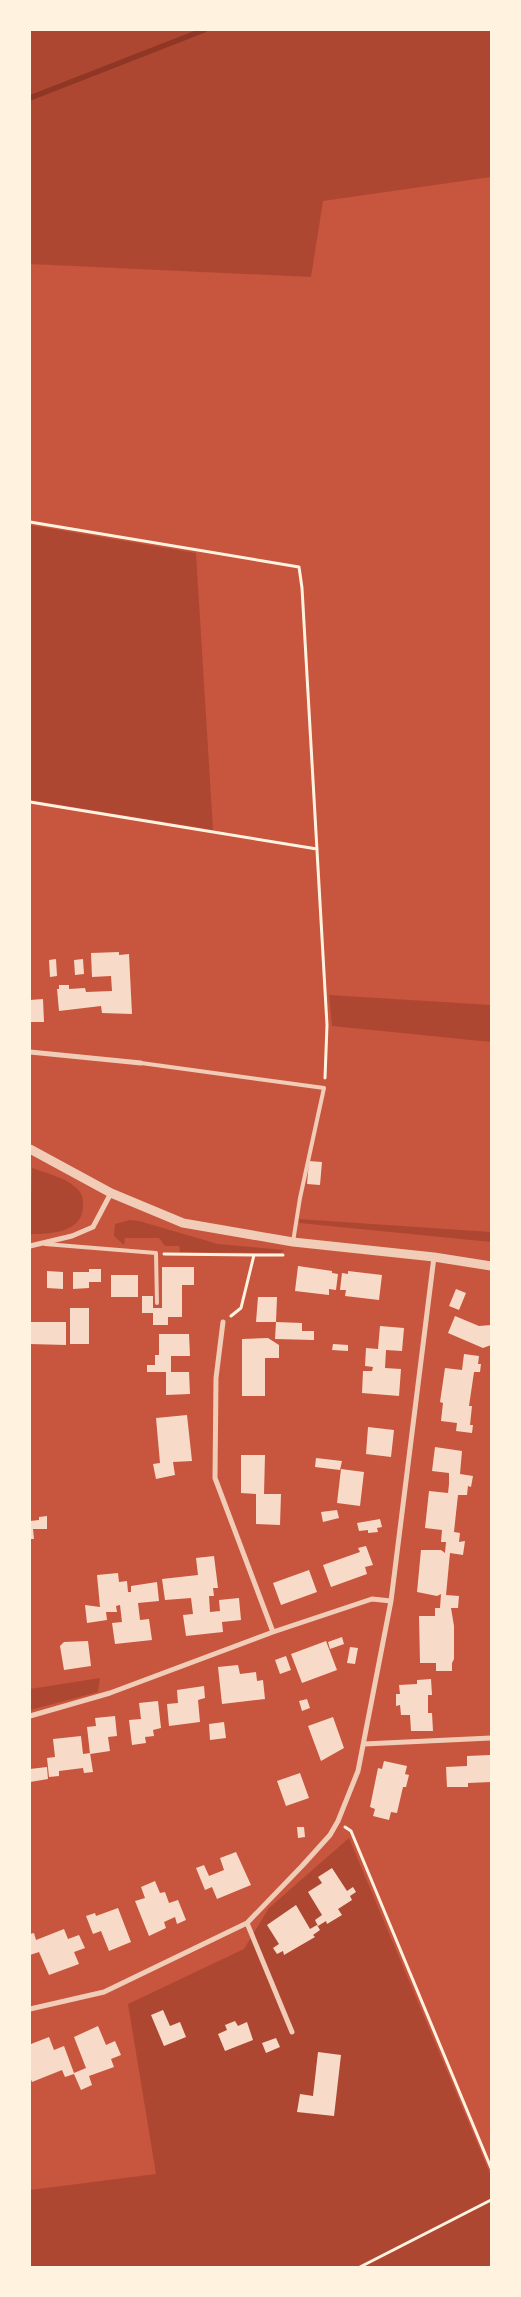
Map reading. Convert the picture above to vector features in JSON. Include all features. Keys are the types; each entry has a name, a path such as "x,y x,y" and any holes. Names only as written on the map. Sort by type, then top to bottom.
{"street":[{"path":"30,1052 141,1063"},
{"path":"30,1149 111,1193 183,1223 291,1241 434,1256 491,1266"},
{"path":"30,1246 46,1244 93,1227 111,1193"},
{"path":"30,2009 104,1992 246,1923 330,1835 338,1821 358,1771 391,1601 434,1256"},
{"path":"223,1322 216,1378 215,1478 273,1632"},
{"path":"30,1716 110,1692 273,1632 372,1599 391,1601"},
{"path":"364,1744 491,1738"},
{"path":"246,1923 292,2032"}],"lane":[{"path":"141,1063 324,1088 291,1241"},
{"path":"46,1244 156,1253 156,1303"}],"path":[{"path":"30,522 299,568 302,588 327,1025 324,1088"},
{"path":"30,802 317,849"},
{"path":"156,1253 287,1255 291,1241"},
{"path":"223,1322 241,1308 254,1255"},
{"path":"338,1821 351,1831 491,2168"},
{"path":"360,2267 491,2200"}],"shaded area":[{"path":"30,30 491,30 491,177 323,201 311,277 30,264"},
{"path":"30,525 196,553 213,830 30,800"},
{"path":"329,995 491,1005 491,1042 332,1026"},
{"path":"32,1168 66,1181 80,1192 83,1201 82,1213 72,1226 56,1232 30,1234"},
{"path":"298,1219 491,1232 491,1242 300,1223"},
{"path":"130,1220 218,1244 284,1250 280,1253 180,1252 179,1246 165,1246 159,1238 125,1238 124,1245 114,1236 115,1224"},
{"path":"100,1678 98,1692 30,1710 30,1689"},
{"path":"349,1838 491,2176 491,2267 30,2267 30,2190 156,2174 128,2004 244,1949 269,1908"}],"building":[{"path":"119,952 119,955 129,954 132,1014 102,1013 101,1006 59,1011 57,989 59,989 59,985 69,985 69,989 85,988 86,992 112,991 111,976 92,977 91,953"},
{"path":"56,959 57,976 50,977 49,960"},
{"path":"83,959 84,974 75,975 74,960"},
{"path":"43,999 44,1022 30,1022 30,1000"},
{"path":"309,1161 322,1162 320,1185 307,1184"},
{"path":"298,1266 332,1271 332,1273 338,1274 336,1290 329,1289 329,1295 295,1291"},
{"path":"162,1267 194,1267 194,1285 182,1285 182,1317 168,1317 168,1325 153,1325 153,1313 142,1313 142,1296 153,1296 153,1308 162,1308"},
{"path":"89,1269 101,1269 101,1282 89,1282 89,1288 73,1289 73,1272 89,1272"},
{"path":"47,1271 63,1272 63,1289 47,1288"},
{"path":"348,1271 382,1275 379,1300 345,1296 346,1290 340,1290 342,1273 348,1274"},
{"path":"111,1275 138,1275 138,1297 111,1297"},
{"path":"456,1289 466,1293 459,1310 449,1306"},
{"path":"258,1297 277,1297 276,1322 256,1322"},
{"path":"70,1308 89,1308 89,1344 70,1344"},
{"path":"455,1316 479,1326 491,1325 491,1345 483,1348 448,1333"},
{"path":"30,1322 66,1322 66,1345 30,1344"},
{"path":"276,1322 302,1323 302,1331 314,1331 314,1340 275,1339"},
{"path":"380,1326 404,1328 402,1351 386,1350 385,1368 401,1369 399,1396 362,1393 363,1371 372,1371 373,1367 365,1366 366,1348 378,1349"},
{"path":"159,1334 189,1334 190,1356 171,1356 171,1372 189,1372 190,1394 166,1395 166,1372 147,1372 147,1365 155,1365 155,1355 159,1355"},
{"path":"268,1338 279,1345 279,1358 265,1358 265,1396 242,1396 242,1339"},
{"path":"333,1344 348,1345 348,1351 332,1350"},
{"path":"464,1354 479,1356 478,1364 481,1364 480,1372 474,1372 469,1406 472,1406 470,1425 473,1425 472,1433 456,1431 457,1423 441,1421 443,1403 440,1402 445,1368 462,1370"},
{"path":"187,1415 192,1461 173,1462 175,1475 156,1479 153,1464 160,1463 156,1418"},
{"path":"368,1427 394,1430 391,1457 366,1454"},
{"path":"435,1447 462,1451 460,1474 473,1476 471,1487 468,1486 467,1495 458,1495 454,1532 460,1533 459,1542 465,1541 463,1555 450,1553 446,1595 459,1596 458,1608 451,1608 454,1626 452,1671 436,1671 436,1663 420,1663 419,1616 435,1616 435,1608 440,1608 441,1594 437,1596 417,1592 421,1550 441,1550 445,1553 446,1542 441,1542 442,1530 425,1528 429,1491 448,1493 449,1473 432,1471"},
{"path":"241,1455 265,1455 264,1494 281,1494 280,1525 256,1524 256,1494 241,1493"},
{"path":"316,1458 342,1461 340,1470 315,1467"},
{"path":"341,1469 364,1472 360,1506 337,1503"},
{"path":"337,1510 339,1518 323,1522 321,1512"},
{"path":"47,1516 47,1529 33,1529 34,1539 30,1539 30,1521 39,1520 39,1517"},
{"path":"380,1519 382,1527 377,1528 378,1532 368,1533 368,1530 359,1531 357,1523"},
{"path":"366,1546 373,1565 365,1567 367,1574 331,1587 323,1565 360,1552 358,1548"},
{"path":"214,1556 218,1588 213,1588 214,1596 209,1596 210,1612 220,1611 219,1600 239,1598 241,1620 222,1622 223,1632 186,1636 183,1615 193,1614 191,1598 165,1600 162,1579 198,1575 196,1558"},
{"path":"309,1570 317,1592 281,1605 273,1583"},
{"path":"118,1573 119,1582 127,1581 128,1592 131,1592 131,1586 157,1582 159,1601 138,1603 140,1620 149,1619 152,1640 115,1644 112,1623 122,1622 120,1605 116,1606 117,1612 106,1612 107,1620 87,1623 85,1605 100,1607 97,1575"},
{"path":"342,1637 344,1644 330,1649 328,1642"},
{"path":"88,1641 91,1666 64,1670 60,1646 64,1642"},
{"path":"326,1641 337,1670 302,1683 291,1654"},
{"path":"350,1647 358,1648 355,1664 347,1663"},
{"path":"286,1656 291,1670 280,1674 275,1660"},
{"path":"238,1665 240,1674 256,1672 257,1681 263,1680 265,1699 222,1704 218,1667"},
{"path":"431,1679 432,1695 428,1695 428,1713 432,1713 433,1731 411,1731 410,1715 401,1715 400,1705 396,1706 396,1694 400,1694 399,1685 417,1684 417,1680"},
{"path":"204,1686 205,1698 198,1700 200,1722 169,1726 167,1704 178,1703 177,1690"},
{"path":"307,1699 310,1708 302,1711 299,1701"},
{"path":"158,1701 161,1728 153,1730 154,1736 145,1737 146,1743 132,1745 129,1720 141,1719 139,1703"},
{"path":"115,1716 117,1736 108,1737 110,1751 90,1754 87,1727 96,1726 95,1718"},
{"path":"333,1717 344,1748 321,1761 308,1726"},
{"path":"224,1722 226,1738 210,1740 209,1724"},
{"path":"81,1736 83,1754 90,1753 93,1772 84,1773 83,1768 59,1771 59,1776 49,1777 47,1758 55,1757 53,1739"},
{"path":"490,1755 491,1782 468,1783 468,1787 447,1787 446,1767 467,1766 467,1756"},
{"path":"384,1761 407,1766 405,1774 409,1775 406,1787 403,1787 397,1813 391,1812 389,1820 373,1816 375,1809 370,1807 378,1768 382,1769"},
{"path":"47,1767 48,1779 30,1782 30,1769"},
{"path":"300,1773 309,1798 286,1806 277,1781"},
{"path":"297,1827 304,1827 305,1837 298,1838"},
{"path":"236,1852 251,1885 217,1899 212,1887 205,1890 196,1868 204,1865 209,1876 224,1870 220,1858"},
{"path":"332,1868 347,1891 353,1887 356,1892 350,1896 352,1900 338,1909 342,1915 327,1924 326,1921 318,1926 315,1920 322,1915 308,1892 322,1883 318,1877"},
{"path":"155,1881 160,1893 165,1892 169,1903 178,1900 186,1920 177,1924 175,1917 164,1922 166,1928 149,1936 135,1901 145,1898 141,1887"},
{"path":"296,1905 310,1929 317,1925 320,1930 313,1935 315,1937 284,1955 283,1951 277,1954 273,1948 279,1944 267,1925"},
{"path":"118,1908 131,1942 109,1951 101,1931 93,1934 86,1916 95,1913 96,1916"},
{"path":"64,1929 68,1939 79,1935 85,1948 74,1952 79,1964 49,1975 39,1952 30,1955 30,1934 34,1933 36,1940"},
{"path":"163,2010 170,2026 180,2022 186,2037 164,2046 151,2015"},
{"path":"235,2021 238,2026 247,2022 253,2040 225,2051 218,2034 227,2030 225,2025"},
{"path":"98,2026 106,2045 115,2041 121,2055 111,2059 114,2067 89,2076 92,2085 81,2090 74,2074 65,2077 62,2070 32,2082 30,2077 31,2044 49,2037 54,2050 64,2046 74,2073 86,2068 74,2037"},
{"path":"276,2038 280,2047 266,2053 262,2043"},
{"path":"318,2052 341,2055 334,2116 297,2112 300,2094 313,2096"}],"waterway":[{"path":"30,98 204,30"}]}
